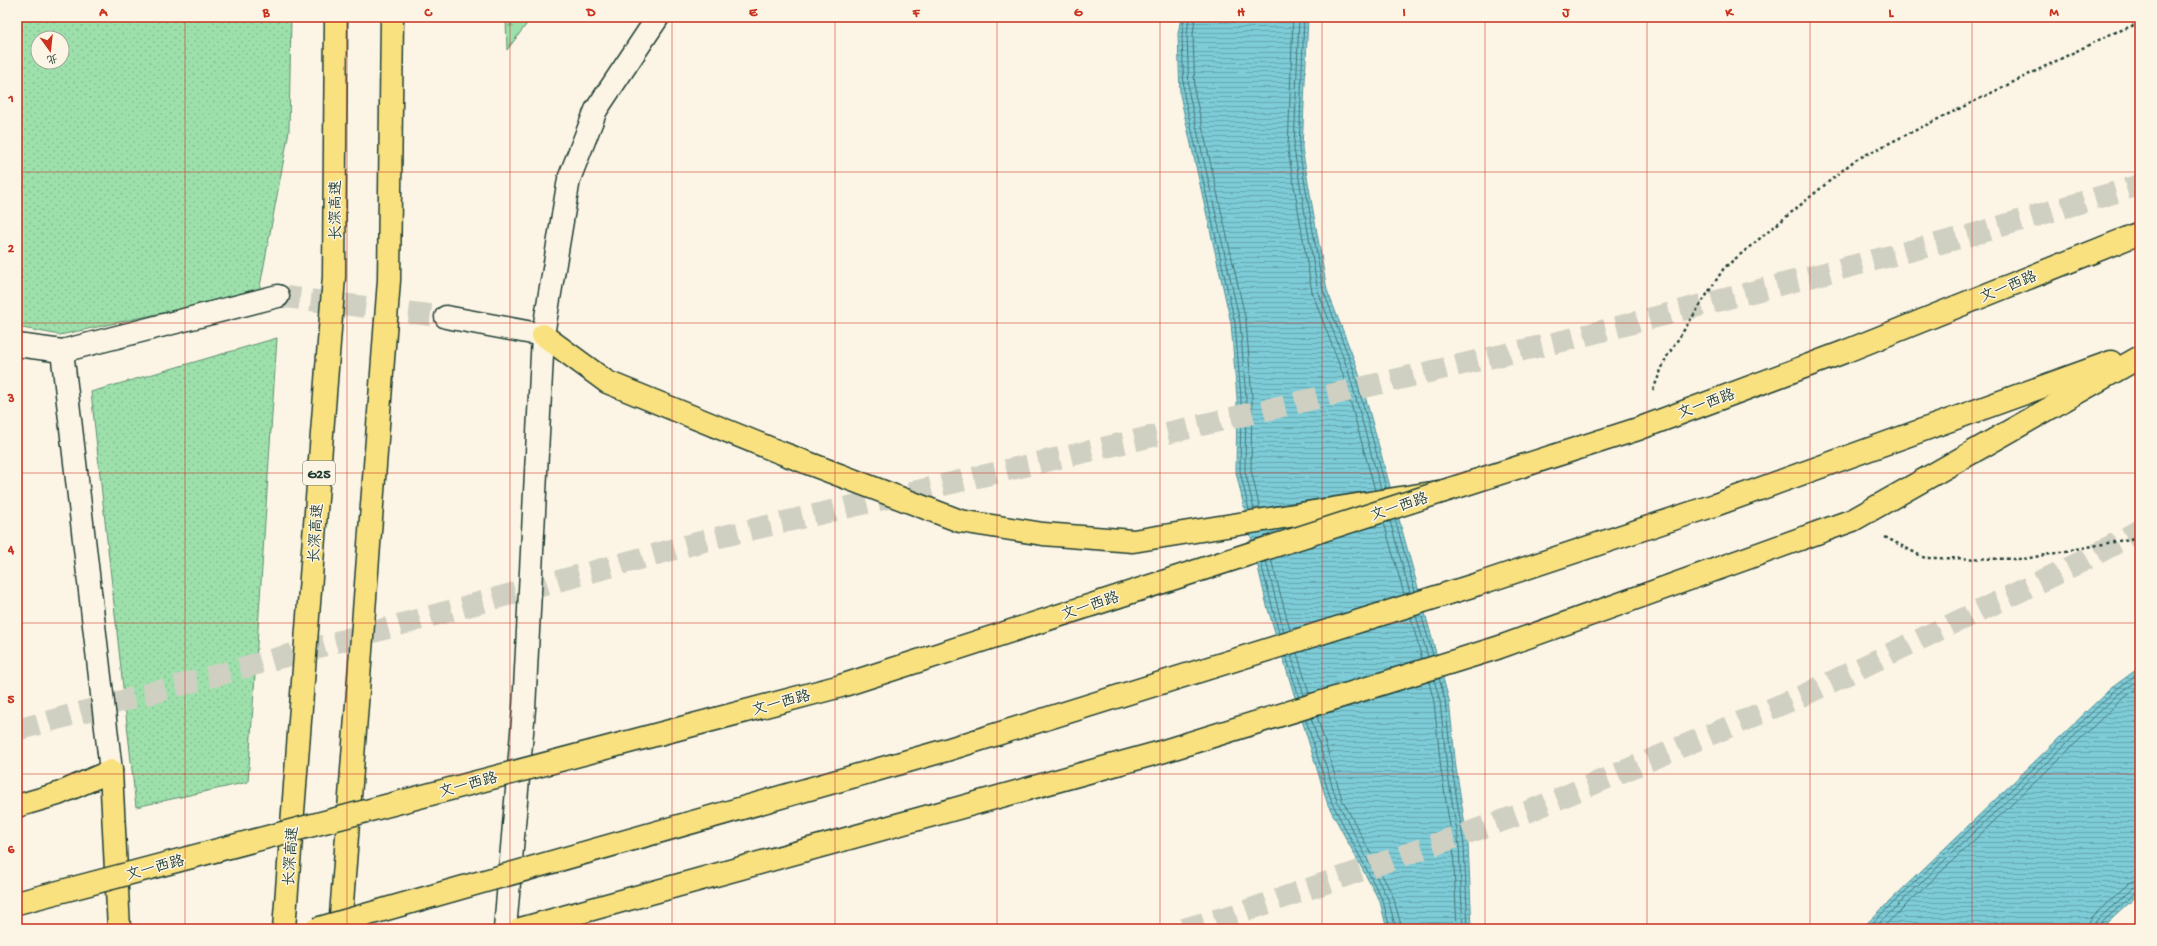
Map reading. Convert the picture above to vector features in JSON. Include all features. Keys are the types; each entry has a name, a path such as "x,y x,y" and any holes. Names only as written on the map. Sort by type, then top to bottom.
{"main road":[{"name":"长深高速","path":"284,929 334,277 336,17"},
{"path":"340,929 389,280 392,17"},
{"name":"文一西路","path":"17,903 842,686 1638,429 1844,352 2140,233"},
{"path":"543,335 607,382 780,452 960,521 1043,534 1133,541 1444,491"},
{"path":"316,929 943,751 1478,584 1715,505 2140,352"},
{"path":"520,929 1161,752 1497,648 1853,520 2140,358"},
{"path":"17,806 58,794 111,771 119,929"}],"street":[{"path":"504,929 524,709 543,335 569,179 596,110 658,17"},
{"path":"17,346 62,351 278,296"},
{"path":"446,317 543,335"},
{"path":"62,351 111,771"}],"path":[{"path":"1638,429 1666,358 1724,268 1855,160 2111,34 2140,23"},
{"path":"1853,520 1925,558 2024,559 2140,537"}],"green space":[{"path":"17,17 291,17 289,131 259,292 60,335 17,327"},
{"path":"506,17 532,17 507,50"},
{"path":"277,338 248,782 136,807 91,392"}],"water":[{"path":"1181,17 1308,17 1302,148 1327,290 1357,367 1449,700 1456,768 1468,844 1472,929 1387,929 1380,902 1328,805 1267,606 1236,472 1237,398 1231,323 1180,95 1178,34"},
{"path":"2140,667 2140,893 2101,929 1861,929 2110,689"}],"tunnel":[{"path":"17,730 711,539 1575,338 1971,235 2140,185"},
{"path":"278,296 446,317"},
{"path":"1183,929 1237,914 1527,812 1804,695 2087,559 2140,530"}]}
